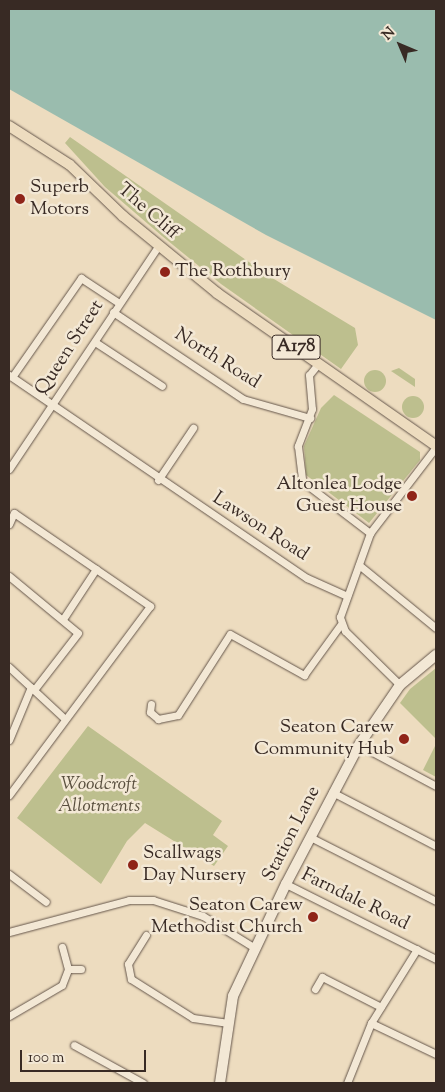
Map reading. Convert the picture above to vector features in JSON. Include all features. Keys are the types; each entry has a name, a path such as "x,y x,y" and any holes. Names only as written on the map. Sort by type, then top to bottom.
{"main road":[{"name":"The Cliff","path":"9,126 70,165 159,245 318,364 436,446"},
{"name":"Station Lane","path":"220,1083 227,1023 233,996 332,792 359,745 400,685 436,655"}],"street":[{"name":"Queen Street","path":"10,466 96,342 113,312 159,245"},
{"path":"10,376 81,278 119,303"},
{"name":"North Road","path":"113,312 243,399 310,418"},
{"path":"96,342 162,386"},
{"path":"318,364 309,375 310,418 298,446 302,481 370,533"},
{"name":"Lawson Road","path":"10,376 158,480 307,578 347,596"},
{"path":"158,480 193,428"},
{"path":"151,704 150,712 158,719 178,715 230,634 304,675 341,624 347,596 370,533 436,446"},
{"path":"9,524 14,513 150,606 9,794"},
{"path":"359,565 436,628"},
{"path":"63,619 96,569"},
{"path":"9,576 78,633 32,688 9,740"},
{"path":"341,624 400,685"},
{"path":"9,667 66,719"},
{"path":"359,745 436,786"},
{"path":"332,792 436,846"},
{"path":"310,837 436,900"},
{"path":"9,874 46,902"},
{"name":"Farndale Road","path":"286,884 436,959"},
{"path":"9,932 129,900 153,900 203,916 255,948"},
{"path":"146,935 128,964 131,979 193,1018 227,1023"},
{"path":"9,1016 62,985 68,969 62,947"},
{"path":"347,1083 371,1023 381,1006 400,984 417,949"},
{"path":"68,969 82,969"},
{"path":"315,989 322,977 381,1006"},
{"path":"371,1023 436,1054"},
{"path":"74,1045 143,1083"}],"green space":[{"path":"70,137 269,276 355,328 358,345 341,369 221,284 162,236 105,187 65,143"},
{"path":"399,368 415,379 415,387 391,371"},
{"path":"375,370 383,373 386,381 383,389 375,392 367,389 364,381 367,373"},
{"path":"334,395 420,452 420,460 369,523 306,475 304,446 321,408"},
{"path":"413,396 421,399 424,407 421,415 413,418 405,415 402,407 405,399"},
{"path":"436,668 436,739 400,703 410,689"},
{"name":"Woodcroft Allotments","path":"88,726 222,821 213,835 228,846 214,866 145,823 127,841 101,884 17,818"},
{"path":"436,744 436,777 423,770"}],"shaded area":[{"path":"9,9 436,9 436,320 266,235 9,89"}],"place":[{"name":"Superb Motors","path":"20,199"},
{"name":"The Rothbury","path":"165,272"},
{"name":"Altonlea Lodge Guest House","path":"412,496"},
{"name":"Seaton Carew Community Hub","path":"404,739"},
{"name":"Scallwags Day Nursery","path":"133,865"},
{"name":"Seaton Carew Methodist Church","path":"313,917"}]}
